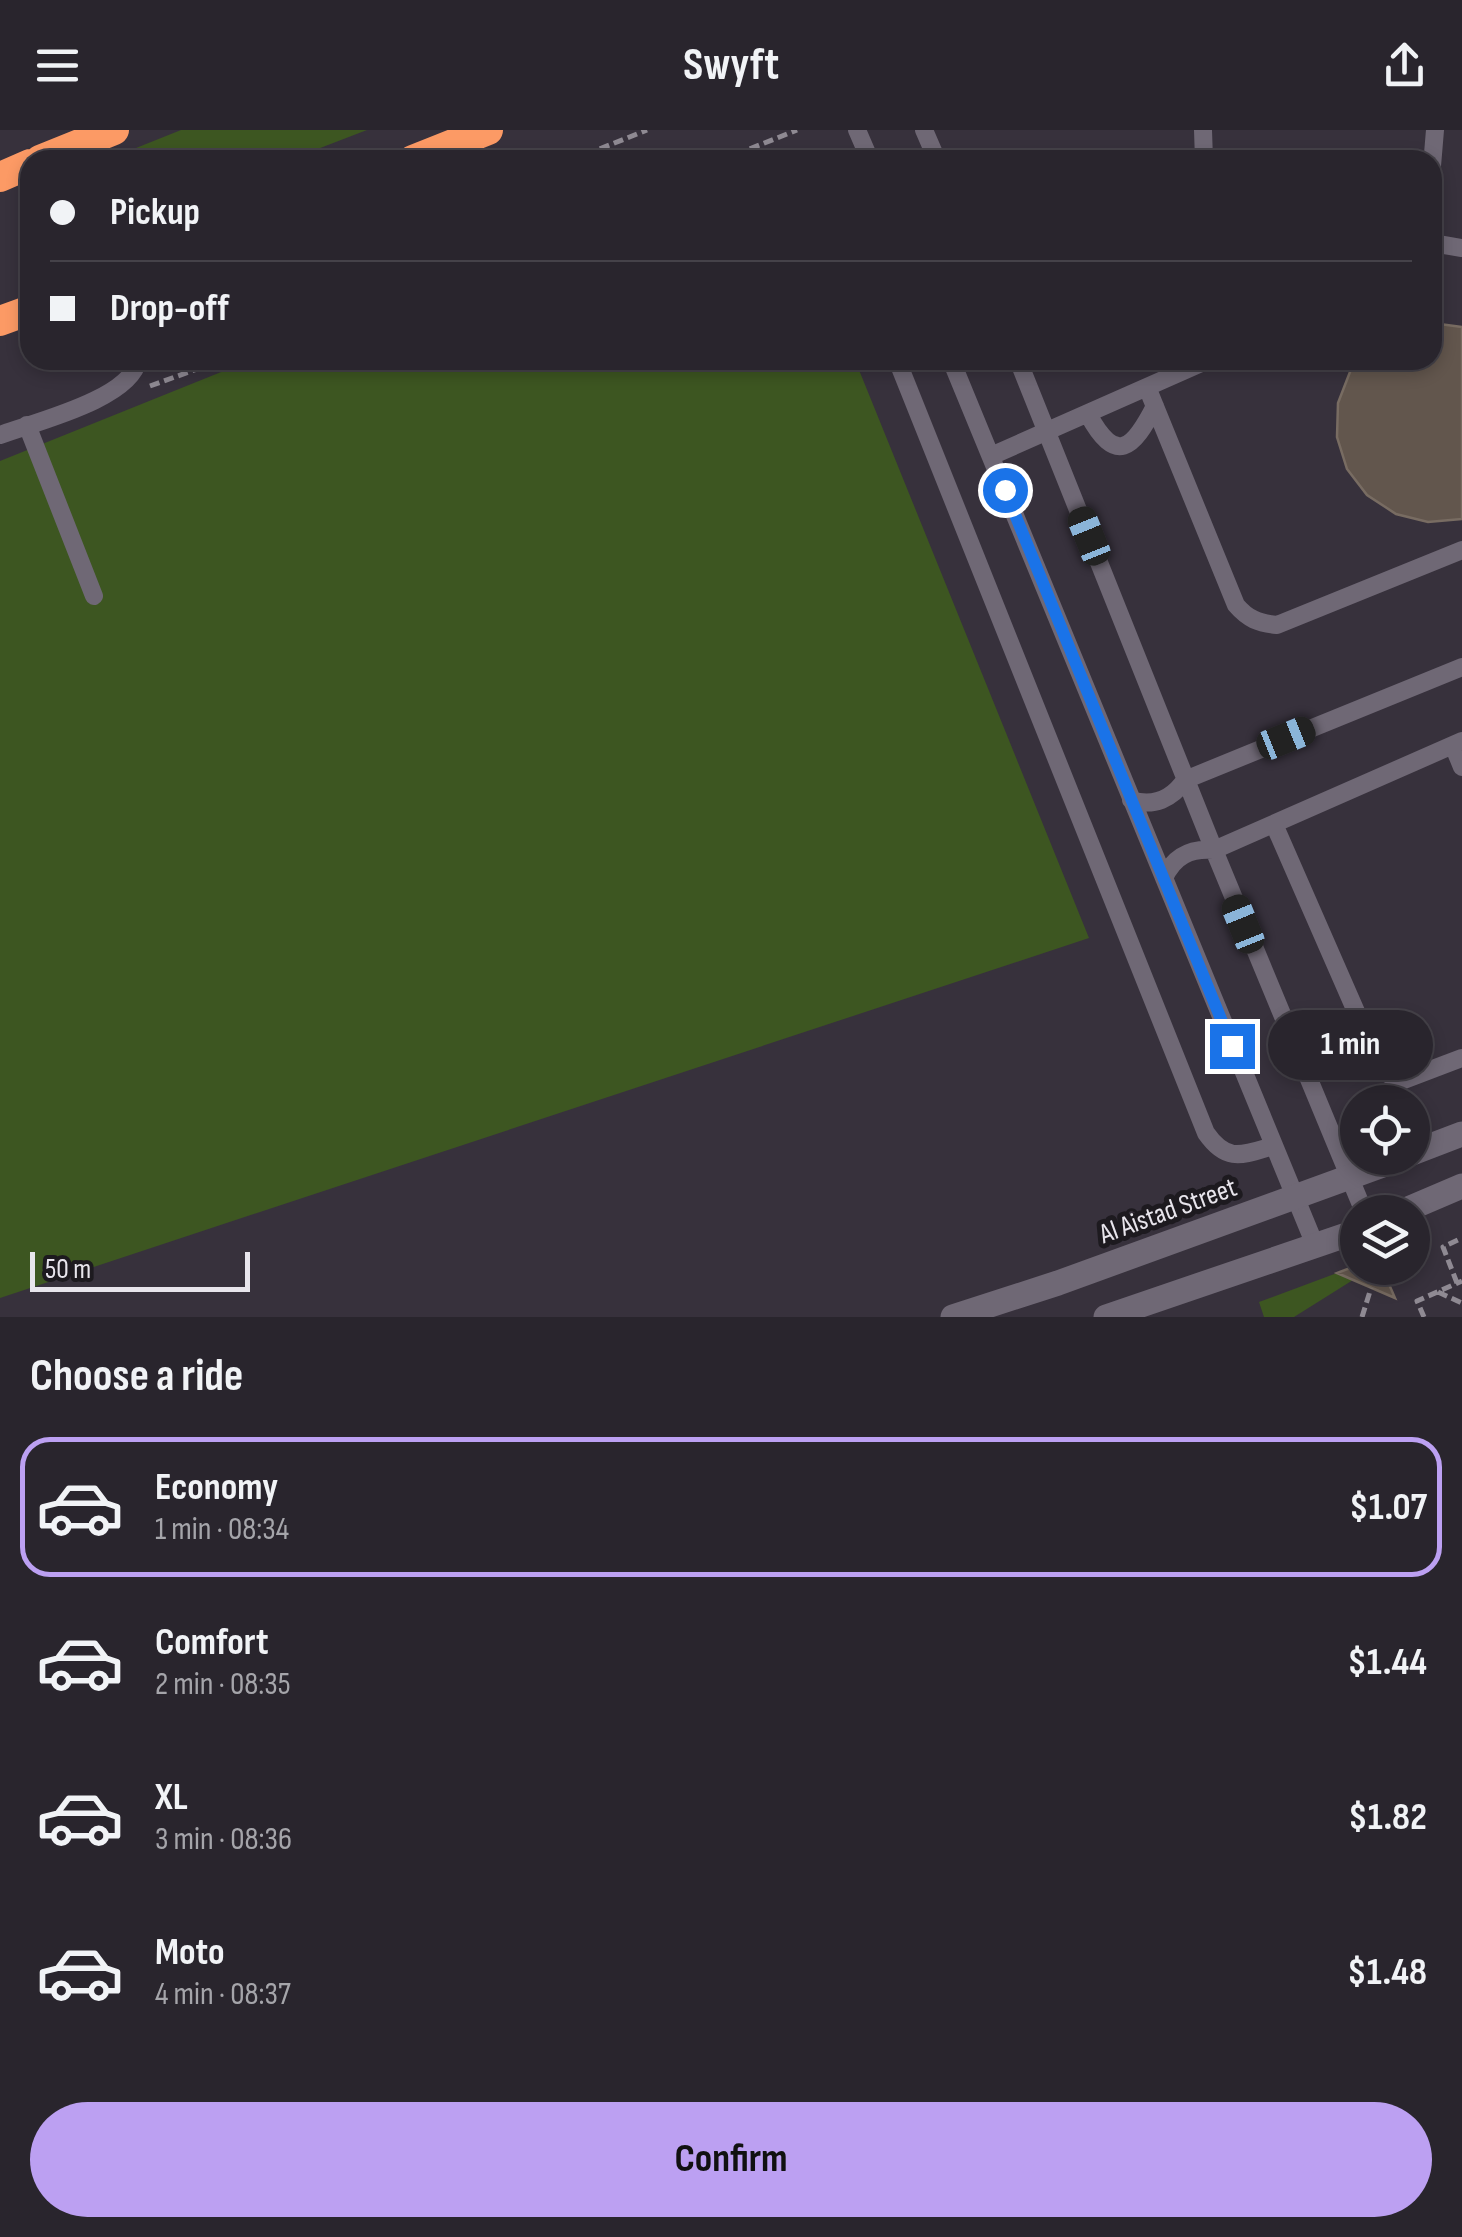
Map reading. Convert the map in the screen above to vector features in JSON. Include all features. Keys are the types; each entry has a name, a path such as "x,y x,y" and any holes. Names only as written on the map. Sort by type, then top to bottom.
{"highway":[{"path":"65,150 114,130"},
{"path":"438,150 488,130"}],"street":[{"path":"1430,1146 1462,1134"},
{"name":"Al Aistad Street","path":"953,1317 1358,1175"},
{"path":"1430,1199 1462,1186"},
{"path":"1106,1317 1340,1237"}],"lane":[{"path":"0,435 118,389 133,370"},
{"path":"901,370 1206,1133 1215,1146 1238,1156 1273,1146"},
{"path":"955,370 1315,1246"},
{"path":"1022,370 1356,1195"},
{"path":"990,456 1186,370"},
{"path":"1148,387 1236,605 1247,617 1277,625 1462,550"},
{"path":"1088,414 1100,436 1110,444 1123,446 1135,441 1155,406"},
{"path":"26,425 94,596"},
{"path":"1131,800 1142,803 1172,796 1186,780 1462,667"},
{"path":"1164,878 1183,854 1214,850 1457,743 1462,767"},
{"path":"1274,824 1382,1071 1401,1081 1462,1058"}],"path":[{"path":"597,150 647,130"},
{"path":"747,150 798,130"},
{"path":"118,389 153,386 195,370"},
{"path":"1424,1317 1417,1301 1460,1282 1442,1247 1462,1238"},
{"path":"1362,1317 1371,1288"},
{"path":"1438,1292 1462,1303"}],"green space":[{"path":"181,130 367,130 315,150 131,150"},
{"path":"226,370 859,370 1089,938 0,1298 0,461"},
{"path":"1337,1273 1340,1285 1345,1285 1294,1317 1264,1317 1259,1302"}],"building":[{"path":"1442,324 1462,327 1462,519 1428,522 1396,514 1367,495 1347,469 1337,437 1338,403 1350,372 1442,370"},
{"path":"1365,1285 1389,1285 1395,1298"}],"route":[{"path":"1005,490 1232,1046"}]}
